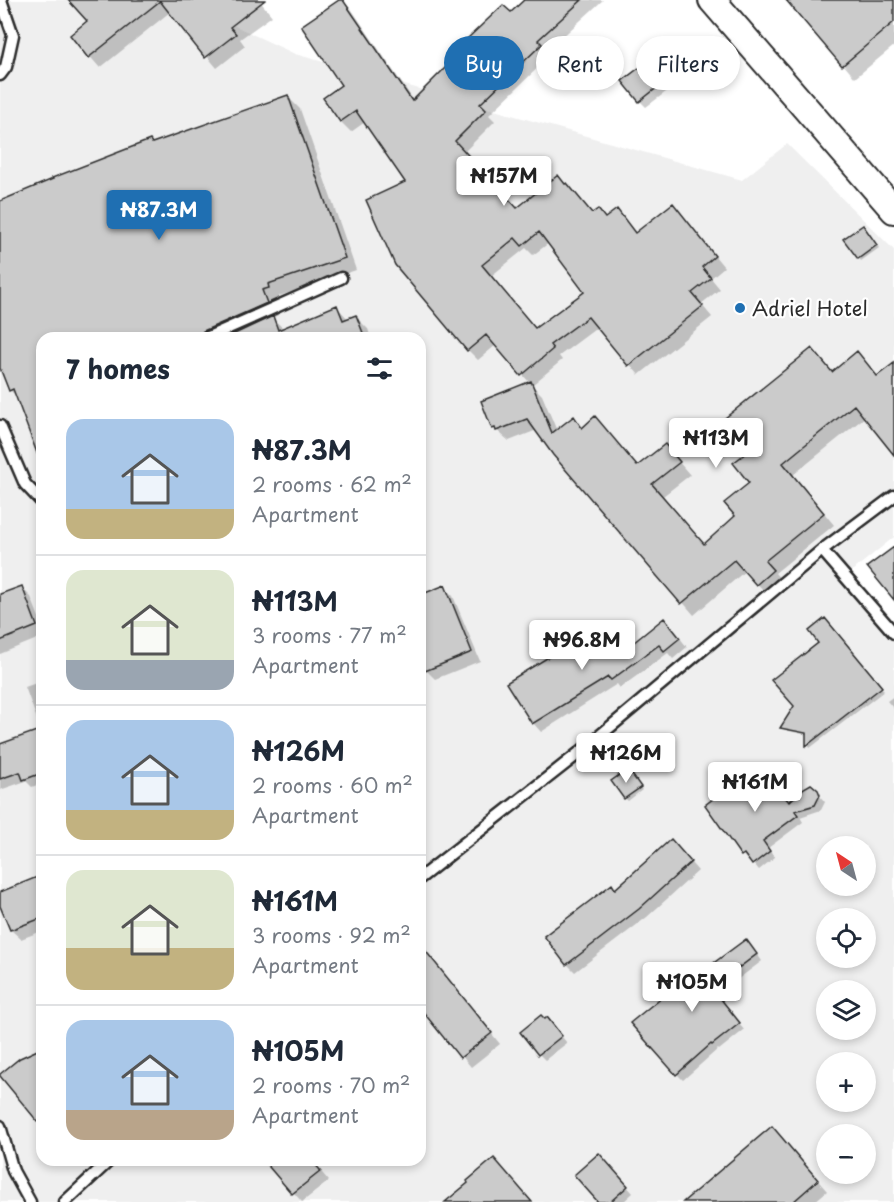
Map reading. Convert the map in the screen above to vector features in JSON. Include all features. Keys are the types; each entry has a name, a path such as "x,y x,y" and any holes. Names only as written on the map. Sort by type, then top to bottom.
{"street":[{"path":"712,0 894,210"}],"lane":[{"path":"0,75 6,67 13,35 1,0"},
{"path":"220,332 341,278"},
{"path":"0,426 25,484 36,496"},
{"path":"426,873 579,753 822,550 894,496"},
{"path":"822,550 894,633"},
{"path":"0,1126 13,1171 30,1202"},
{"path":"65,1202 104,1166"}],"shaded area":[{"path":"0,0 179,0 295,54 742,180 787,144 894,250 894,537 851,572 894,624 894,1202 0,1202"}],"building":[{"path":"68,0 265,0 230,27 236,34 205,58 160,1 88,58 70,35 87,21"},
{"path":"339,0 343,0 412,101 444,69 444,90 494,90 480,104 486,110 455,141 517,208 558,175 592,213 598,209 605,218 617,209 635,233 673,203 715,256 702,267 711,278 692,293 703,306 628,366 588,317 550,345 553,349 521,376 486,335 467,351 395,265 366,200 405,182 356,111 340,122 323,98 341,85 301,26","holes":["539,232 584,292 535,328 482,265 515,238 522,246"]},
{"path":"524,0 582,0 542,36 536,36 536,50 524,61 524,36 470,36 503,5 511,12"},
{"path":"786,0 894,0 894,22 842,66"},
{"path":"636,70 636,90 654,90 639,102 624,83 624,79"},
{"path":"288,95 345,258 268,284 269,288 262,290 267,303 202,332 36,332 36,450 13,389 9,391 0,368 0,201 150,140 152,143"},
{"path":"863,225 877,245 858,259 843,239"},
{"path":"337,305 343,320 356,315 363,332 239,332 273,316 278,330"},
{"path":"812,348 832,372 857,351 877,376 894,363 894,455 854,405 783,463 824,513 765,561 773,570 756,585 734,560 681,604 553,455 527,419 496,431 495,428 492,429 481,401 531,381 552,433 574,416 582,428 595,416 637,466 665,444 680,462 652,484 704,544 735,516 724,503 749,483 733,463 746,453 720,422"},
{"path":"894,547 894,600 867,567"},
{"path":"445,585 472,652 426,671 426,593"},
{"path":"22,586 36,626 0,641 0,594"},
{"path":"664,618 680,638 664,651 659,645 611,680 608,677 532,724 506,683 568,645 578,661 617,632 628,647"},
{"path":"825,618 882,687 806,746 806,733 780,728 794,706 771,680 818,643 809,631"},
{"path":"36,731 36,775 23,780 20,772 0,779 0,744"},
{"path":"628,769 641,787 624,799 611,781"},
{"path":"747,770 766,796 777,787 789,802 811,784 820,795 815,805 795,811 798,815 763,841 770,851 752,865 744,854 741,856 705,805 714,798 712,795"},
{"path":"671,839 691,862 639,909 566,965 544,936 612,884 615,889"},
{"path":"36,877 36,920 10,930 0,906 0,892"},
{"path":"746,939 757,954 712,988 740,1023 711,1044 676,1075 630,1023 696,969 700,973"},
{"path":"426,951 492,1033 460,1058 426,1016"},
{"path":"541,1015 545,1019 547,1017 562,1036 538,1055 520,1032"},
{"path":"36,1051 36,1120 0,1076 20,1058"},
{"path":"772,1126 816,1178 816,1182 793,1202 683,1202"},
{"path":"599,1153 628,1186 610,1202 598,1202 574,1175"},
{"path":"494,1158 532,1202 445,1202 468,1183 467,1181"},
{"path":"268,1166 316,1166 321,1171 292,1194"}],"place":[{"name":"Adriel Hotel","path":"740,308"}]}
